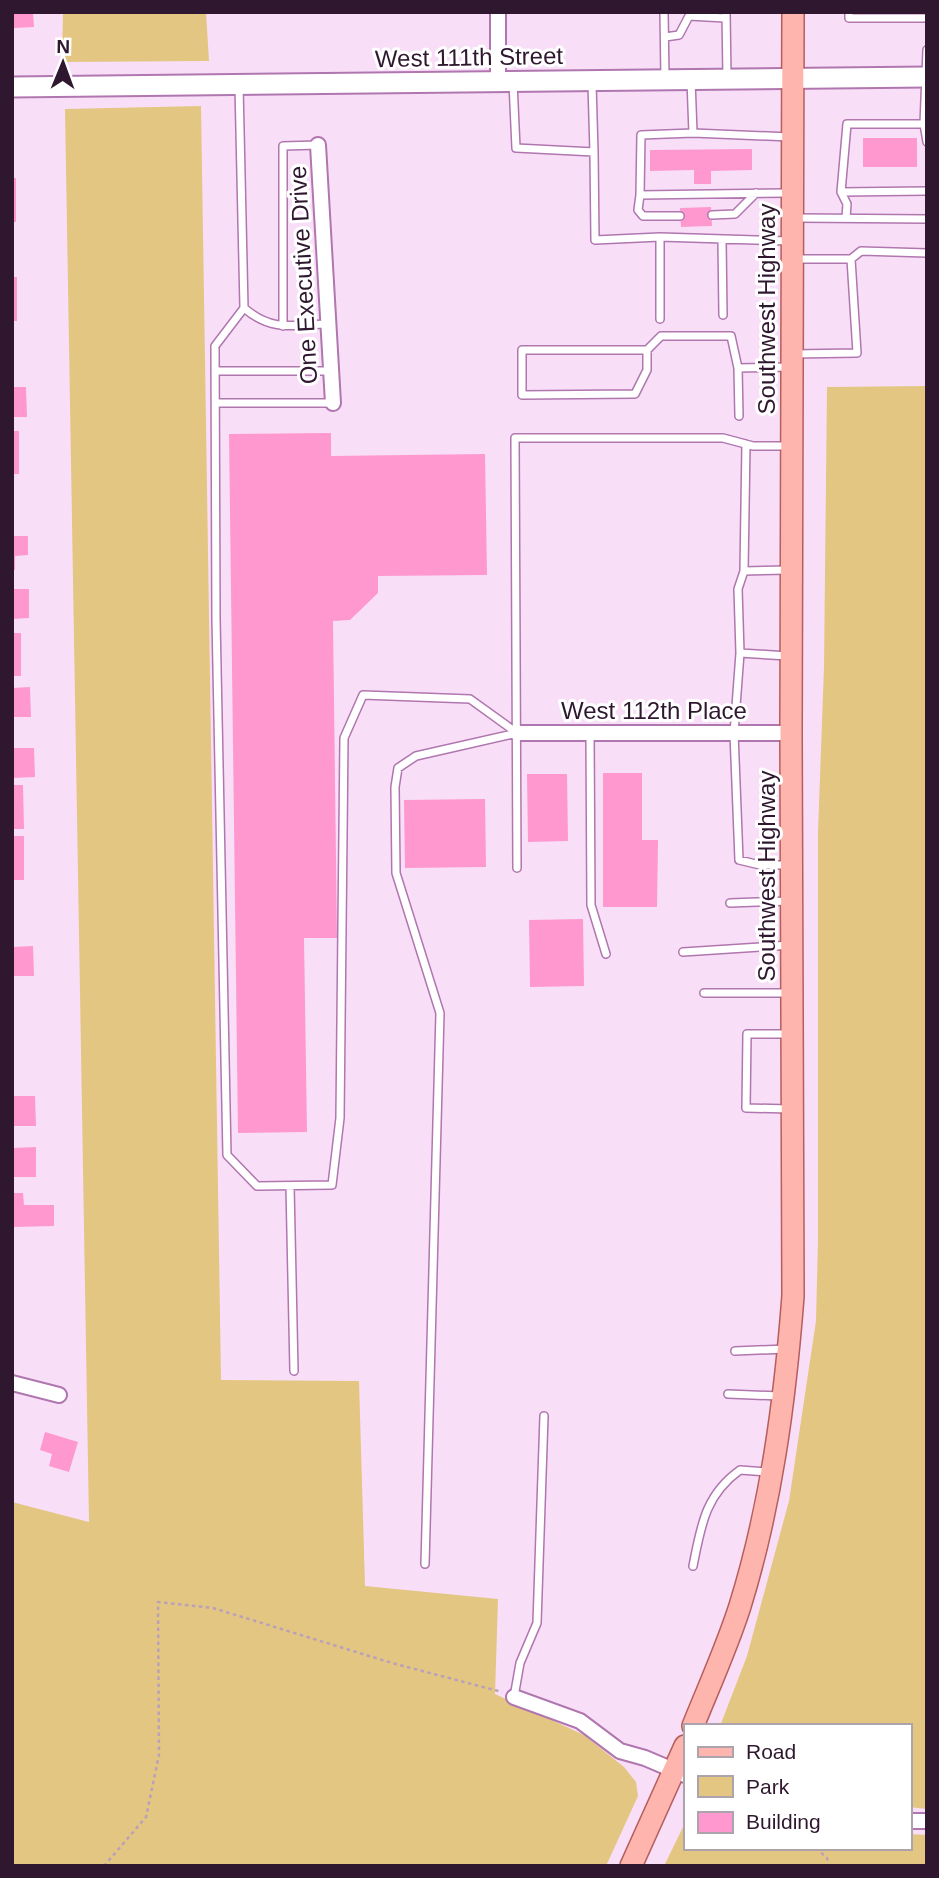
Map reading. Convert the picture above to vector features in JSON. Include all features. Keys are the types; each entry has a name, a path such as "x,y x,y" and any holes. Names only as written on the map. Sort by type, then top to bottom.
{"main road":[{"name":"Southwest Highway","path":"694,1724 740,1605 772,1473 789,1349 793,1296 793,12"},
{"name":"West 111th Street","path":"12,87 926,77"},
{"path":"631,1866 680,1773 684,1751"}],"street":[{"path":"498,12 506,81"},
{"name":"One Executive Drive","path":"318,145 333,403"},
{"name":"West 112th Place","path":"517,733 791,733"},
{"path":"12,1382 59,1395"},
{"path":"514,1698 580,1721 620,1751 680,1773"}],"lane":[{"path":"664,12 666,79"},
{"path":"849,12 849,18 927,18"},
{"path":"665,37 678,35 689,16 726,15 727,79"},
{"path":"927,50 924,124 927,142"},
{"path":"691,79 693,133"},
{"path":"592,80 596,240 660,237 722,240 851,259 861,251 927,253"},
{"path":"506,81 516,148 594,152"},
{"path":"239,84 244,308 215,346 216,618 227,1155 257,1186 332,1185 340,1118 344,738 363,695 470,699 517,733"},
{"path":"846,218 847,204 841,192 847,124 924,124"},
{"path":"680,216 643,216 638,210 641,135 693,133 792,137"},
{"path":"283,326 283,146 318,145"},
{"path":"841,192 927,191"},
{"path":"712,215 735,214 756,193"},
{"path":"640,195 792,193"},
{"path":"792,218 927,219"},
{"path":"660,237 660,319"},
{"path":"722,240 723,315"},
{"path":"738,368 857,353 851,259"},
{"path":"244,308 260,321 283,326 327,324"},
{"path":"647,350 522,350 522,395 635,394 647,370 647,350 661,335 731,335 738,368 739,416"},
{"path":"216,371 332,371"},
{"path":"216,403 333,403"},
{"path":"517,868 515,438 723,438 746,444 792,446"},
{"path":"746,444 744,571 738,589 740,653 734,733 739,860 760,865 792,865"},
{"path":"744,571 792,570"},
{"path":"740,653 792,657"},
{"path":"425,1564 440,1013 396,873 395,787 398,768 416,756 517,733"},
{"path":"590,733 591,905 606,954"},
{"path":"730,903 792,900"},
{"path":"683,952 792,945"},
{"path":"704,993 793,993"},
{"path":"793,1034 747,1034 746,1108 793,1109"},
{"path":"290,1186 293,1371"},
{"path":"735,1351 789,1349"},
{"path":"727,1394 783,1396"},
{"path":"514,1698 520,1663 537,1623 544,1416"},
{"path":"693,1566 701,1526 711,1498 740,1470 772,1473"}],"path":[{"path":"104,1866 146,1817 159,1755 158,1602 213,1608 392,1663 491,1688 514,1698"},
{"path":"818,1850 827,1858 829,1866"}],"green space":[{"path":"63,12 206,12 209,61 62,62"},
{"path":"201,106 221,1380 359,1381 365,1586 498,1599 495,1694 584,1735 624,1767 636,1782 638,1796 606,1866 12,1866 12,1502 89,1522 65,109"},
{"path":"927,386 927,1809 911,1807 911,1724 721,1724 747,1656 789,1501 816,1321 818,832 824,667 827,387"},
{"path":"684,1825 684,1850 911,1850 911,1834 927,1835 927,1866 664,1866"}],"building":[{"path":"13,12 33,12 34,27 14,28"},
{"path":"863,138 917,138 917,167 863,167"},
{"path":"752,149 752,170 711,171 711,184 694,184 694,170 650,171 650,150"},
{"path":"12,178 16,178 16,222 12,222"},
{"path":"711,207 712,226 681,227 680,208"},
{"path":"12,277 17,277 17,321 12,321"},
{"path":"12,387 26,387 27,417 12,417"},
{"path":"12,431 19,431 19,474 12,474"},
{"path":"331,433 331,456 485,454 487,575 378,576 378,593 350,620 333,621 337,938 304,938 307,1132 238,1133 229,434"},
{"path":"12,536 28,536 28,555 15,556 15,570 12,570"},
{"path":"12,589 29,589 29,618 12,619"},
{"path":"12,633 21,633 21,676 12,676"},
{"path":"30,687 31,717 12,717 12,688"},
{"path":"12,748 34,748 35,777 12,778"},
{"path":"603,773 642,773 642,840 658,840 657,907 603,907"},
{"path":"527,774 567,774 568,841 528,842"},
{"path":"12,785 23,785 24,829 12,829"},
{"path":"485,799 486,867 405,868 404,800"},
{"path":"12,836 24,836 24,880 12,880"},
{"path":"583,919 584,986 530,987 529,920"},
{"path":"33,946 34,976 12,976 12,947"},
{"path":"12,1096 35,1096 36,1126 12,1126"},
{"path":"36,1147 36,1177 12,1177 12,1148"},
{"path":"12,1193 23,1193 24,1205 54,1205 54,1226 12,1227"},
{"path":"45,1432 78,1442 69,1472 49,1466 52,1454 40,1450"}]}
